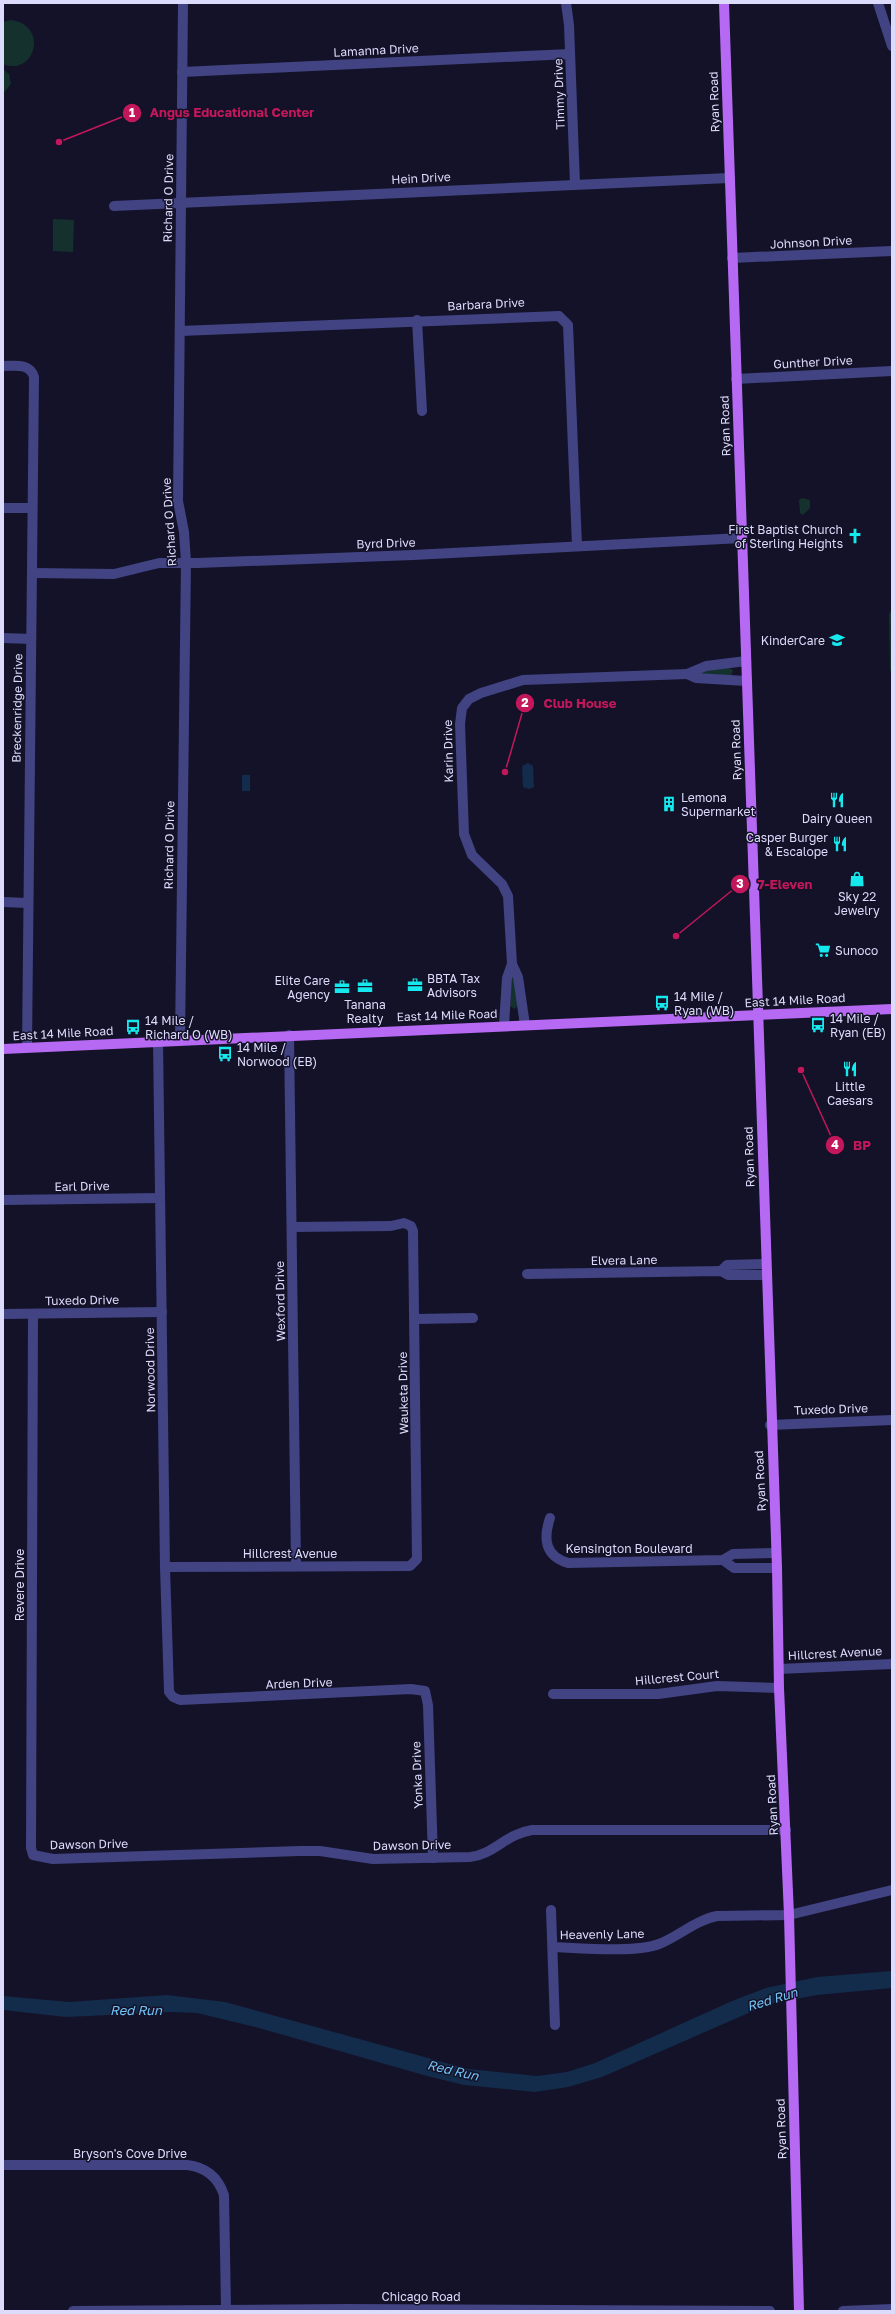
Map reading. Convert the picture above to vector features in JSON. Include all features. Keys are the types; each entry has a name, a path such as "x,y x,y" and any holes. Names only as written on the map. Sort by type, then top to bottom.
{"main road":[{"name":"Ryan Road","path":"724,3 758,1015 770,1425 777,1568 779,1688 789,1915 800,2311"},
{"name":"East 14 Mile Road","path":"3,1049 504,1025 892,1009"}],"street":[{"name":"Richard O Drive","path":"180,1040 186,562 184,532 178,501 183,3"},
{"name":"Timmy Drive","path":"566,3 570,54 575,184"},
{"path":"878,3 892,46"},
{"name":"Lamanna Drive","path":"182,72 570,54"},
{"name":"Hein Drive","path":"114,206 730,178"},
{"name":"Johnson Drive","path":"732,258 892,251"},
{"name":"Barbara Drive","path":"180,331 555,314 566,321 577,546"},
{"path":"417,320 422,410"},
{"name":"Breckenridge Drive","path":"3,366 22,367 30,370 34,377 27,1047"},
{"name":"Gunther Drive","path":"736,379 892,371"},
{"path":"3,508 32,508"},
{"name":"Byrd Drive","path":"32,573 114,574 159,563 412,555 742,538"},
{"path":"3,638 31,638"},
{"name":"Karin Drive","path":"525,1025 518,977 512,964 508,896 502,884 472,855 464,834 460,713 465,703 481,693 523,680 687,674 706,666 746,661"},
{"name":"Karin Drive","path":"687,674 696,678 746,681"},
{"path":"3,902 28,902"},
{"name":"Karin Drive","path":"504,1025 507,978 512,964"},
{"name":"Wexford Drive","path":"289,1035 296,1566"},
{"name":"Norwood Drive","path":"158,1041 165,1567 168,1688 173,1698"},
{"name":"Earl Drive","path":"3,1200 160,1198"},
{"name":"Wauketa Drive","path":"292,1227 391,1226 408,1223 413,1231 418,1551 415,1564"},
{"name":"Elvera Lane","path":"721,1271 727,1265 765,1264"},
{"name":"Elvera Lane","path":"527,1274 721,1271 728,1275 765,1275"},
{"name":"Tuxedo Drive","path":"3,1314 162,1312"},
{"name":"Revere Drive","path":"33,1314 31,1848 33,1855"},
{"path":"415,1319 473,1318"},
{"name":"Tuxedo Drive","path":"770,1425 892,1420"},
{"name":"Kensington Boulevard","path":"550,1518 547,1529 547,1544 551,1554 558,1560 568,1563 723,1560 733,1554 776,1553"},
{"name":"Kensington Boulevard","path":"723,1560 734,1568 777,1568"},
{"name":"Hillcrest Avenue","path":"165,1567 410,1566 415,1564"},
{"name":"Hillcrest Avenue","path":"779,1669 892,1664"},
{"name":"Hillcrest Court","path":"553,1694 658,1694 717,1686 779,1688"},
{"name":"Arden Drive","path":"173,1698 180,1700 193,1700 411,1690 425,1691"},
{"name":"Yonka Drive","path":"425,1691 428,1705 433,1858"},
{"name":"Dawson Drive","path":"33,1855 53,1859 320,1851 373,1859 433,1858 477,1856 516,1834 532,1830 786,1830"},
{"name":"Heavenly Lane","path":"553,1947 643,1948 659,1944 707,1918 789,1915 892,1890"},
{"name":"Heavenly Lane","path":"551,1910 555,2025"},
{"name":"Bryson's Cove Drive","path":"3,2165 187,2165 198,2167 208,2172 217,2180 224,2195 226,2310"},
{"path":"844,2311 892,2309"},
{"name":"Chicago Road","path":"73,2311 770,2311"}],"green space":[{"path":"11,20 23,24 31,31 34,40 33,49 29,57 23,63 14,66 3,64 3,22"},
{"path":"3,69 9,74 11,84 3,94"},
{"path":"53,219 74,220 73,252 53,251"},
{"path":"802,498 810,500 810,508 803,515 800,513 799,500"},
{"path":"892,609 892,674 890,670 889,614"},
{"path":"727,667 733,670 731,676 701,674 701,672"},
{"path":"512,978 514,979 519,1005 514,1009 510,1006"}],"water":[{"path":"528,763 533,766 534,787 529,789 523,787 522,766"},
{"path":"242,775 250,775 250,791 242,791"},
{"name":"Red Run","path":"892,1971 892,1988 817,1995 769,2004 602,2077 568,2087 535,2092 464,2085 427,2076 259,2028 197,2013 172,2012 66,2017 3,2010 3,1996 69,2002 167,1995 225,2002 468,2069 537,2076 567,2072 595,2063 732,2001 766,1988 817,1977"}],"place":[{"name":"Angus Educational Center","path":"59,142"},
{"name":"First Baptist Church of Sterling Heights","path":"855,536"},
{"name":"KinderCare","path":"837,640"},
{"name":"Club House","path":"505,772"},
{"name":"Dairy Queen","path":"837,800"},
{"name":"Lemona Supermarket","path":"669,804"},
{"name":"Casper Burger & Escalope","path":"840,844"},
{"name":"Sky 22 Jewelry","path":"857,879"},
{"name":"7-Eleven","path":"676,936"},
{"name":"Sunoco","path":"823,950"},
{"name":"BBTA Tax Advisors","path":"415,985"},
{"name":"Tanana Realty","path":"365,986"},
{"name":"Elite Care Agency","path":"342,987"},
{"name":"14 Mile / Ryan (WB)","path":"662,1003"},
{"name":"14 Mile / Ryan (EB)","path":"818,1025"},
{"name":"14 Mile / Richard O (WB)","path":"133,1027"},
{"name":"14 Mile / Norwood (EB)","path":"225,1054"},
{"name":"Little Caesars","path":"850,1069"},
{"name":"BP","path":"801,1070"}]}
